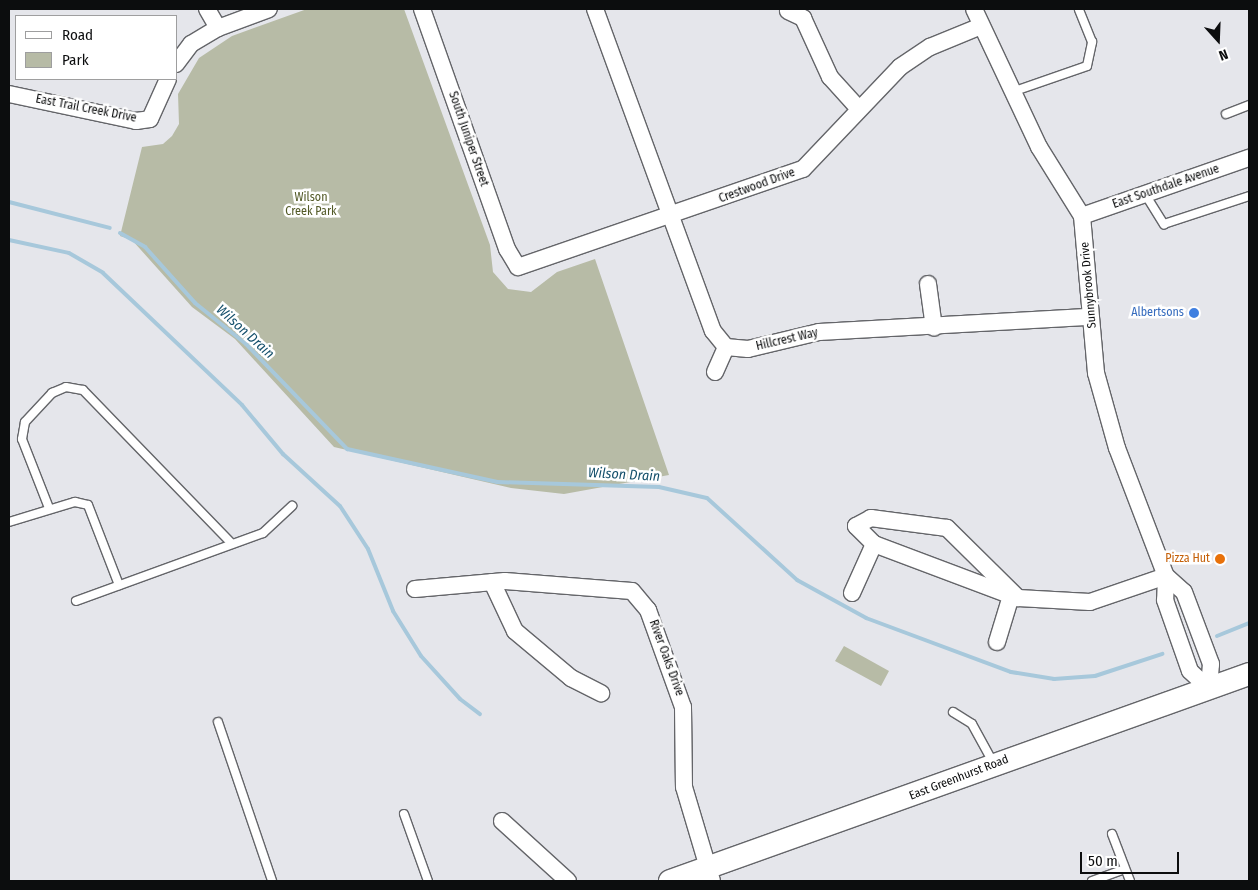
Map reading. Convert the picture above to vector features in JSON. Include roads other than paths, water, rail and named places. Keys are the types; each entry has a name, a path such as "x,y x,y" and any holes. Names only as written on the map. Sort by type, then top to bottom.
{"main road":[{"name":"East Greenhurst Road","path":"670,881 710,874 995,764 1249,674"}],"street":[{"path":"207,9 218,28"},
{"path":"178,61 191,44 218,28 269,9"},
{"name":"South Juniper Street","path":"422,9 507,249 518,267"},
{"path":"595,9 712,332 726,347 715,372"},
{"name":"Sunnybrook Drive","path":"974,9 1012,92 1082,216 1096,373 1117,448 1166,576 1165,600 1190,671 1208,688"},
{"path":"788,11 803,18 830,77 859,110"},
{"name":"Crestwood Drive","path":"518,267 670,218 803,169 911,58 981,26"},
{"name":"East Trail Creek Drive","path":"9,94 136,121 150,119 168,80"},
{"name":"East Southdale Avenue","path":"1082,216 1249,158"},
{"path":"928,284 934,328"},
{"name":"Hillcrest Way","path":"726,347 748,349 819,332 934,328 1091,317"},
{"path":"1014,597 947,528 871,518 856,526 874,544 1014,597 1090,602 1166,576"},
{"path":"852,593 874,544"},
{"path":"492,582 515,631 570,678 601,693"},
{"name":"River Oaks Drive","path":"415,589 492,582 632,591 648,610 684,707 684,787 710,874"},
{"path":"997,642 1014,597"},
{"path":"502,821 568,881"}],"lane":[{"path":"1012,92 1087,66 1092,42 1079,9"},
{"path":"1226,114 1249,105"},
{"path":"1145,194 1164,224 1249,196"},
{"path":"49,508 22,439 25,422 52,393 66,387 83,390 232,544"},
{"path":"9,522 49,508 75,502 88,505 119,586"},
{"path":"76,601 263,533 292,506"},
{"path":"954,712 972,724 995,764"},
{"path":"218,722 272,881"},
{"path":"404,814 428,881"},
{"path":"1112,834 1130,881"},
{"path":"1092,881 1125,869"}],"waterway":[{"name":"Wilson Drain","path":"9,202 110,228"},
{"name":"Wilson Drain","path":"120,233 145,247 195,303 246,344 347,449 497,482 659,487 707,498 797,580 866,618 1011,672 1054,679 1095,676 1162,654"},
{"path":"9,240 69,253 103,273 242,405 283,454 340,506 368,549 393,611 421,656 460,699 480,714"},
{"name":"Wilson Drain","path":"1217,636 1249,623"}],"place":[{"name":"Albertsons","path":"1194,313"},
{"name":"Pizza Hut","path":"1220,559"}],"park label":[{"name":"Wilson Creek Park","path":"311,205"}]}
